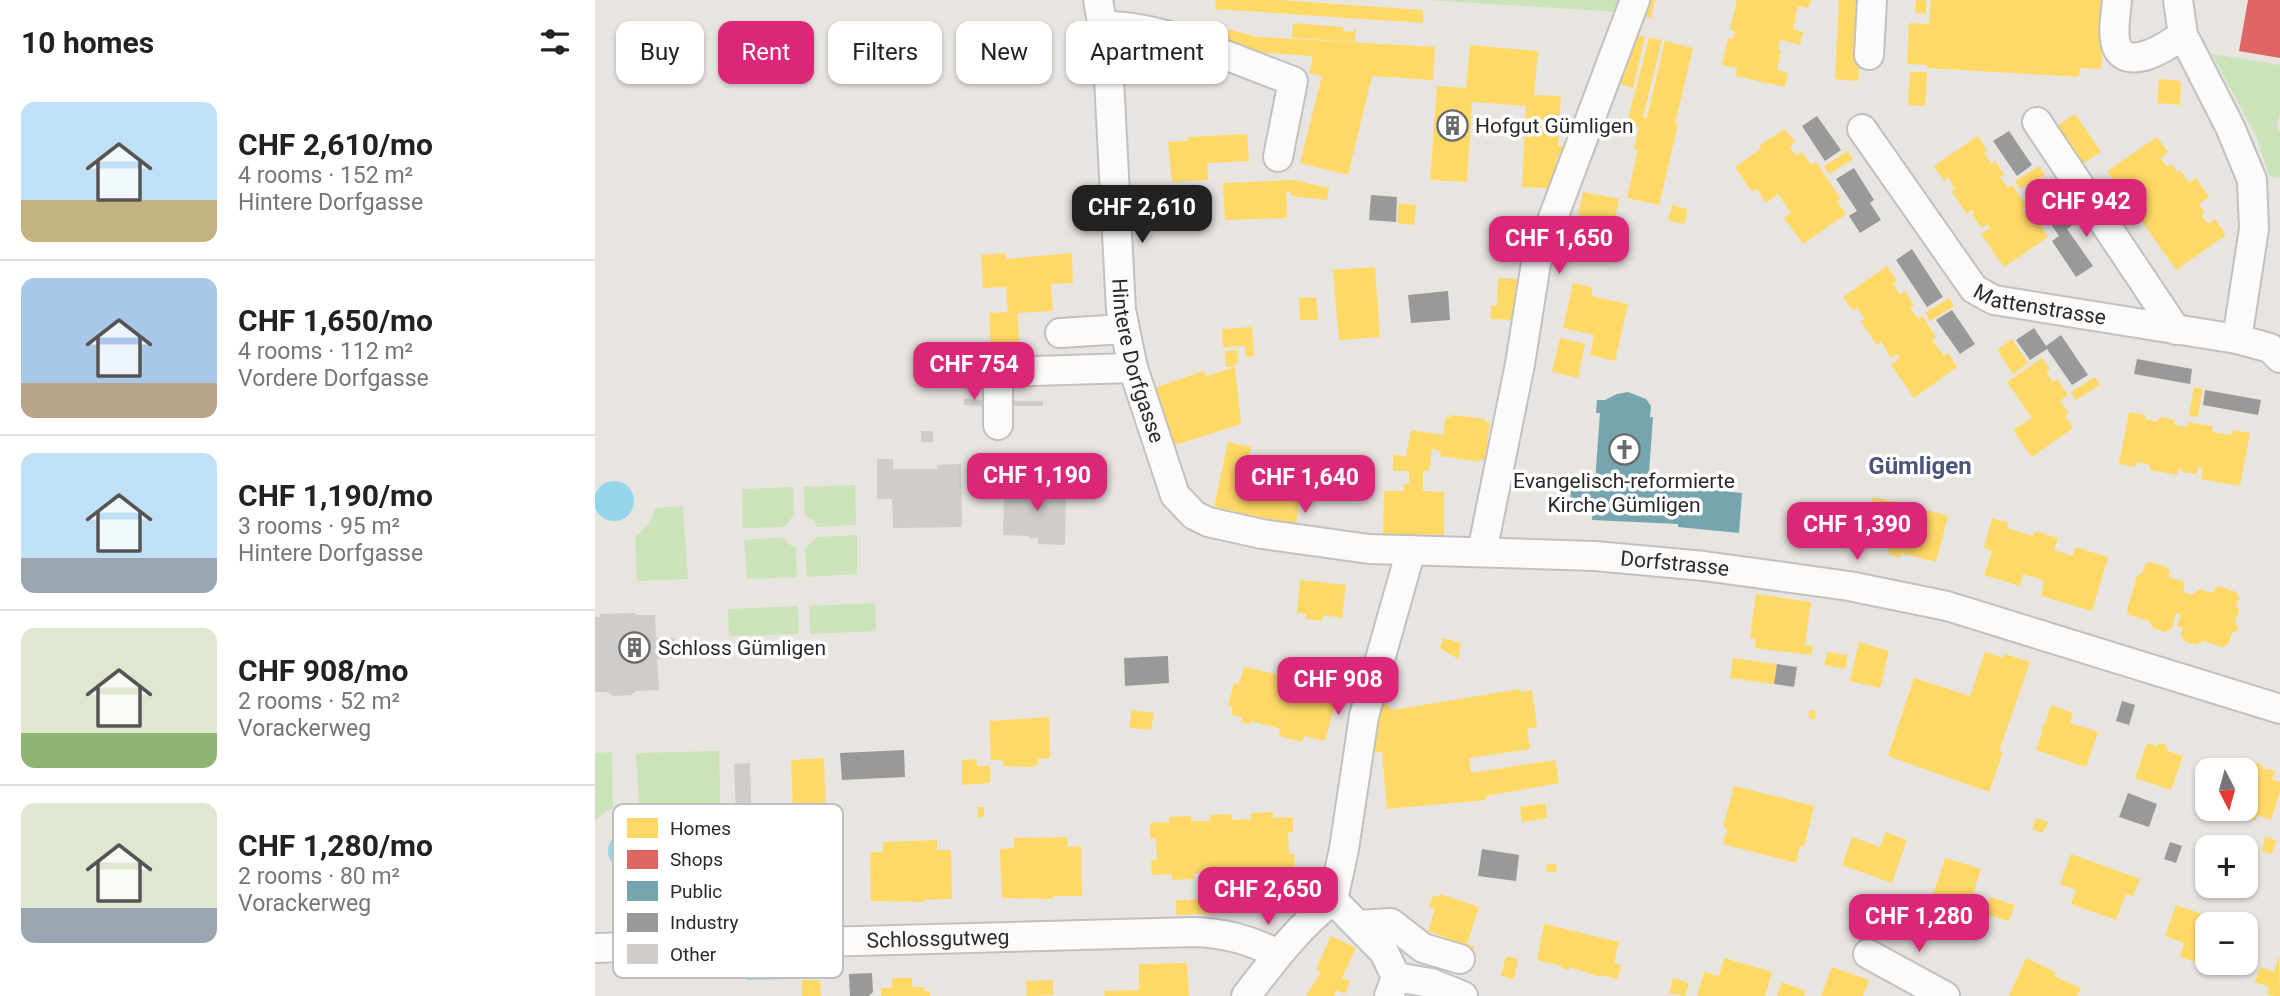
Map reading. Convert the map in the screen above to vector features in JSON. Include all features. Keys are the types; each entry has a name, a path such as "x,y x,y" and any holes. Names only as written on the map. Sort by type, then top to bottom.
{"street":[{"path":"1482,552 1520,364 1536,263 1635,0"},
{"path":"1869,55 1872,0"},
{"path":"2117,0 2116,46 2123,54 2136,57 2152,54 2183,35"},
{"path":"2178,0 2183,35 2230,127 2252,180 2254,229 2237,340"},
{"path":"1100,13 1127,25 1166,36 1293,82 1278,157"},
{"name":"Hintere Dorfgasse","path":"1100,13 1109,79 1124,329 1133,368 1175,495 1185,505"},
{"path":"2037,122 2176,330"},
{"name":"Mattenstrasse","path":"1862,129 1974,289 1994,300 2237,340 2270,348 2280,358"},
{"path":"1060,333 1124,329"},
{"path":"998,425 998,372 1133,368"},
{"name":"Dorfstrasse","path":"1185,505 1194,515 1207,522 1240,530 1369,549 1595,555 1704,566 1849,586 1947,606 2280,709"},
{"path":"1246,996 1278,954 1315,914 1333,900 1344,849 1364,716 1411,550"},
{"path":"1333,900 1384,952 1392,986 1431,983 1463,996"},
{"path":"1358,925 1391,923 1423,948 1460,959"},
{"name":"Schlossgutweg","path":"843,941 1194,932 1227,934 1278,954"},
{"name":"Schlossgutweg","path":"595,948 613,948"},
{"path":"1868,954 1945,996"}],"green space":[{"path":"1427,0 1623,0 1618,12"},
{"path":"2212,54 2280,65 2280,112 2277,126 2280,133 2280,178 2269,176 2256,136"},
{"path":"855,485 856,525 817,527 814,521 805,515 804,487"},
{"path":"793,487 794,515 784,527 743,528 742,489"},
{"path":"683,506 688,579 637,581 635,537 649,524 656,508"},
{"path":"857,535 857,574 807,577 805,549 817,537"},
{"path":"784,537 787,543 796,548 797,577 747,579 744,540"},
{"path":"875,603 876,631 810,634 809,606"},
{"path":"798,606 799,634 729,636 728,609"},
{"path":"719,751 720,804 639,804 636,753"},
{"path":"612,752 613,808 595,821 595,753"}],"water":[{"path":"607,483 621,483 628,487 632,494 632,508 628,515 621,519 607,519 600,515 596,508 596,494 600,487"},
{"path":"613,840 613,862 608,851"},
{"path":"747,978 789,978 789,979"}],"building: Homes":[{"path":"1216,0 1279,0 1423,10 1423,23 1215,9"},
{"path":"1643,0 1655,0 1651,18 1637,16"},
{"path":"1737,0 1811,0 1808,8 1798,6 1793,29 1803,32 1800,45 1780,40 1777,70 1788,73 1785,87 1736,76 1737,68 1722,65 1728,38 1733,39 1735,31 1730,30"},
{"path":"1839,0 1863,0 1858,81 1835,79"},
{"path":"1916,0 1926,0 1926,14 1915,13"},
{"path":"1931,0 2106,0 2101,69 2080,68 2079,77 1927,68 1927,65 1907,64 1909,23 1929,24"},
{"path":"1293,23 1343,27 1343,31 1354,32 1356,28 1355,42 1292,38"},
{"path":"1229,29 1257,37 1435,47 1433,80 1372,76 1348,175 1300,163 1322,76 1309,73 1313,56 1254,52 1228,45"},
{"path":"1632,34 1645,37 1633,88 1620,84"},
{"path":"1649,38 1662,40 1643,117 1647,118 1665,41 1693,48 1659,205 1627,198 1638,150 1634,149 1639,127 1627,123"},
{"name":"Hofgut Gümligen","path":"1470,45 1538,51 1534,95 1561,96 1558,146 1570,147 1569,158 1557,157 1555,189 1522,187 1526,106 1472,102 1467,182 1430,180 1437,86 1466,88"},
{"path":"1910,72 1927,72 1925,106 1908,105"},
{"path":"2159,79 2181,81 2180,105 2157,103"},
{"path":"2075,114 2101,152 2079,166 2053,129"},
{"path":"1784,129 1795,141 1790,147 1796,156 1802,152 1811,165 1815,161 1841,199 1837,202 1846,214 1803,244 1784,218 1791,213 1778,194 1766,203 1756,188 1752,192 1735,167"},
{"path":"1247,134 1249,161 1207,163 1208,180 1172,182 1168,142 1188,141 1188,137"},
{"path":"1978,136 1987,150 1984,152 1991,164 1995,161 2004,174 2000,177 2008,188 2012,185 2027,206 2023,209 2034,225 2038,222 2048,237 2004,267 1981,234 1990,228 1988,224 1982,228 1972,215 1972,210 1967,214 1951,191 1955,189 1948,177 1944,181 1934,166"},
{"path":"2157,137 2168,152 2161,158 2167,167 2172,164 2189,183 2196,178 2209,197 2199,204 2205,212 2201,215 2208,224 2215,219 2226,235 2176,270 2107,171"},
{"path":"1848,151 1853,159 1829,174 1824,166"},
{"path":"2039,166 2045,175 2020,189 2015,181"},
{"path":"1293,180 1329,188 1327,200 1291,196 1291,192 1286,192 1287,218 1225,220 1223,183"},
{"path":"1583,192 1619,199 1612,233 1576,227"},
{"path":"1399,203 1416,205 1414,225 1397,223"},
{"path":"1672,205 1688,209 1684,224 1668,220"},
{"path":"1005,253 1006,259 1072,253 1073,283 1051,284 1053,311 1017,313 1020,348 991,350 989,313 1008,312 1006,287 983,288 981,255"},
{"path":"1887,266 1897,281 1893,283 1900,295 1905,291 1914,305 1910,308 1918,319 1922,316 1936,337 1932,340 1944,356 1948,353 1957,367 1914,398 1891,365 1900,358 1897,354 1891,358 1881,341 1877,345 1861,322 1865,319 1857,308 1853,311 1843,297"},
{"path":"1375,267 1380,337 1339,340 1333,270"},
{"path":"1498,278 1519,279 1517,320 1490,319 1491,305 1497,306"},
{"path":"1573,283 1593,288 1591,296 1628,304 1615,361 1590,355 1594,335 1563,328"},
{"path":"1316,297 1318,320 1300,320 1299,298"},
{"path":"1949,298 1954,306 1930,321 1925,313"},
{"path":"1252,327 1254,356 1246,357 1245,346 1223,347 1222,329"},
{"path":"1560,338 1585,344 1578,378 1552,372"},
{"path":"2012,339 2028,363 2013,374 1997,350"},
{"path":"1237,350 1238,364 1234,364 1235,367 1226,367 1225,351"},
{"path":"2042,358 2050,369 2046,372 2053,382 2057,379 2068,395 2060,401 2069,413 2065,416 2073,428 2032,457 2013,430 2032,418 2007,382"},
{"path":"1235,367 1241,424 1172,446 1154,388 1204,371 1206,376"},
{"path":"2095,377 2100,385 2076,400 2071,392"},
{"path":"2194,387 2203,389 2198,417 2189,416"},
{"path":"2129,412 2145,415 2145,419 2158,422 2159,417 2175,420 2174,425 2187,427 2188,422 2213,426 2212,432 2232,435 2233,430 2250,433 2240,486 2201,479 2203,468 2198,467 2197,474 2181,472 2182,469 2178,468 2177,475 2150,470 2150,465 2137,462 2136,467 2119,464"},
{"path":"1452,415 1485,419 1485,422 1490,423 1485,460 1480,459 1479,462 1440,456 1441,451 1432,449 1429,471 1423,471 1423,491 1444,492 1444,535 1383,534 1384,491 1404,491 1404,484 1409,484 1409,471 1393,471 1393,454 1406,457 1411,430 1443,435 1446,417"},
{"path":"1228,442 1251,447 1247,463 1279,470 1283,457 1290,458 1289,463 1303,466 1296,525 1214,507"},
{"path":"1873,497 1899,503 1897,511 1913,515 1915,507 1948,516 1936,562 1901,553 1900,558 1891,555 1887,550 1890,537 1865,530"},
{"path":"1992,518 2008,523 2007,528 2033,536 2035,531 2058,538 2054,550 2073,556 2075,547 2108,557 2092,611 2041,596 2044,580 2023,574 2020,586 1984,575 1992,551 1984,548"},
{"path":"2150,562 2167,567 2170,573 2168,577 2182,581 2185,586 2183,592 2193,595 2199,589 2213,593 2219,586 2236,592 2239,597 2236,605 2239,610 2235,621 2239,629 2232,633 2228,644 2223,647 2203,641 2196,645 2184,641 2181,634 2183,628 2177,626 2181,614 2176,613 2172,628 2165,632 2153,628 2149,621 2129,615 2127,610 2137,576"},
{"path":"1300,580 1346,585 1342,618 1323,615 1323,621 1306,619 1306,614 1297,613"},
{"path":"1756,594 1811,602 1805,645 1813,646 1811,655 1755,648 1756,639 1750,638"},
{"path":"1443,638 1461,643 1458,659 1440,648"},
{"path":"1859,642 1889,651 1880,688 1850,681"},
{"path":"1827,652 1848,655 1845,669 1824,665"},
{"path":"1985,652 2003,658 2005,654 2030,662 1999,751 2003,752 1989,792 1888,756 1914,678 1970,696"},
{"path":"1733,658 1777,664 1774,684 1730,678"},
{"path":"1244,667 1285,676 1287,669 1305,674 1303,683 1338,693 1325,741 1304,736 1302,742 1279,736 1281,729 1251,721 1249,724 1241,722 1243,718 1231,714 1233,707 1228,706 1234,683 1239,684"},
{"path":"1520,689 1520,692 1532,690 1537,727 1527,729 1530,749 1469,758 1471,773 1555,760 1559,783 1486,796 1486,800 1387,809 1382,752 1371,753 1381,701 1393,710"},
{"path":"2051,705 2073,713 2070,723 2098,732 2086,767 2036,750 2043,730 2042,725 2044,726"},
{"path":"1132,710 1154,713 1151,730 1129,728"},
{"path":"1810,710 1816,711 1815,719 1808,718"},
{"path":"1049,717 1050,758 1037,759 1038,765 1030,767 1003,766 1003,760 991,760 989,721"},
{"path":"2147,743 2156,746 2165,744 2168,751 2183,756 2171,790 2135,778"},
{"path":"824,758 826,804 793,804 791,760"},
{"path":"977,759 977,766 990,766 990,783 962,785 962,760"},
{"path":"2258,764 2262,765 2263,770 2275,771 2272,779 2280,782 2280,792 2271,820 2258,815"},
{"path":"1734,786 1814,806 1804,847 1800,846 1796,863 1723,844 1727,828 1723,827"},
{"path":"1545,803 1547,818 1522,822 1520,807"},
{"path":"978,807 984,807 984,817 978,818"},
{"path":"1273,812 1273,818 1293,817 1293,832 1288,832 1289,854 1294,854 1295,869 1275,870 1275,875 1253,876 1253,871 1194,873 1194,879 1172,880 1172,874 1152,875 1151,860 1157,860 1156,838 1150,839 1150,823 1169,822 1169,817 1191,816 1191,821 1210,821 1210,815 1232,814 1232,820 1251,819 1251,813"},
{"path":"2036,818 2048,822 2043,833 2032,829"},
{"path":"1886,832 1907,840 1892,883 1842,865 1852,837 1880,847"},
{"path":"1067,837 1068,847 1081,846 1082,896 1053,896 1053,899 1002,898 1000,849 1014,848 1014,838"},
{"path":"2265,837 2276,840 2272,854 2262,851"},
{"path":"937,840 937,850 951,850 952,899 923,902 871,901 870,852 883,852 883,842"},
{"path":"2071,854 2140,879 2133,896 2126,894 2116,920 2071,904 2076,890 2060,884"},
{"path":"1945,858 1981,869 1968,909 1932,898"},
{"path":"1547,863 1557,865 1556,873 1546,871"},
{"path":"1221,882 1221,891 1212,891 1212,883"},
{"path":"1440,894 1479,907 1467,944 1474,946 1471,954 1442,942 1444,937 1428,931 1435,909 1429,907 1433,895 1439,897"},
{"path":"1273,896 1274,911 1233,913 1232,898"},
{"path":"1990,897 2015,905 2009,921 1985,914"},
{"path":"1217,899 1218,913 1176,915 1176,900"},
{"path":"2176,905 2196,912 2195,962 2180,957 2184,943 2165,936"},
{"path":"1544,924 1619,942 1614,963 1621,965 1617,979 1601,975 1600,977 1569,967 1569,970 1537,960"},
{"path":"1331,936 1356,948 1342,978 1350,981 1345,994 1336,990 1334,996 1306,996 1321,972 1316,969"},
{"path":"2279,955 2280,996 2267,994 2269,987 2255,982 2260,967 2274,972"},
{"path":"1506,956 1518,959 1514,979 1501,976"},
{"path":"1724,958 1772,972 1765,996 1697,996 1704,972 1719,976"},
{"path":"2026,958 2056,972 2054,976 2081,988 2077,996 2009,996"},
{"path":"1187,963 1189,996 1105,996 1104,991 1139,990 1139,964"},
{"path":"1832,967 1869,980 1863,996 1821,996"},
{"path":"892,978 912,978 912,987 924,987 924,991 930,991 930,996 881,996 881,988 892,988"},
{"path":"1673,978 1689,983 1685,996 1669,993"},
{"path":"802,980 820,980 821,996 802,996"},
{"path":"1053,980 1053,995 1027,996 1026,981"},
{"path":"1782,982 1806,991 1804,996 1777,996"}],"building: Shops":[{"path":"2248,0 2280,0 2280,58 2239,51"}],"building: Public":[{"path":"1628,392 1646,399 1651,406 1650,417 1653,417 1648,487 1682,490 1682,487 1742,493 1739,533 1678,527 1678,524 1592,520 1593,504 1570,502 1572,480 1595,481 1600,413 1596,413 1597,400"}],"building: Industry":[{"path":"1817,116 1841,150 1825,161 1802,126"},
{"path":"2009,131 2032,165 2017,176 1993,141"},
{"path":"1854,168 1874,200 1870,203 1881,220 1860,233 1849,216 1857,211 1836,179"},
{"path":"2044,180 2074,224 2067,229 2093,266 2076,277 2052,241 2059,236 2028,191"},
{"path":"1371,195 1397,197 1396,222 1369,220"},
{"path":"1912,249 1943,297 1927,307 1896,260"},
{"path":"1448,291 1450,320 1411,323 1408,295"},
{"path":"1952,310 1975,344 1960,354 1936,320"},
{"path":"2034,328 2046,346 2061,335 2088,375 2072,385 2047,349 2030,360 2016,340"},
{"path":"2137,359 2192,369 2190,384 2134,374"},
{"path":"2205,390 2261,400 2258,415 2203,405"},
{"path":"1168,656 1169,683 1125,686 1124,658"},
{"path":"1777,664 1797,667 1794,687 1774,684"},
{"path":"2122,701 2135,705 2129,725 2116,721"},
{"path":"904,750 905,777 842,780 840,753"},
{"path":"2128,793 2157,804 2149,827 2119,817"},
{"path":"2170,842 2182,846 2176,863 2164,859"},
{"path":"1482,849 1519,855 1516,881 1478,876"},
{"path":"872,973 873,992 869,996 850,996 849,974"}],"building: Other":[{"path":"964,399 985,400 985,406 964,405"},
{"path":"1008,401 1043,401 1043,406 1008,406"},
{"path":"921,431 933,431 933,442 921,442"},
{"path":"877,459 893,459 893,469 937,469 937,465 961,464 962,527 893,528 892,499 877,499"},
{"path":"1012,484 1066,485 1065,545 1038,544 1038,538 1003,535 1004,498 1011,498"},
{"name":"Schloss Gümligen","path":"600,614 655,615 656,638 675,638 676,658 657,659 659,690 613,696 606,692 595,692 595,617 600,617"},
{"path":"750,763 751,804 736,804 734,764"}],"place":[{"name":"Hofgut Gümligen","path":"1452,126"},
{"name":"Evangelisch-reformierte Kirche Gümligen","path":"1624,449"},
{"name":"Schloss Gümligen","path":"635,648"}],"district":[{"name":"Gümligen","path":"1920,466"}]}
